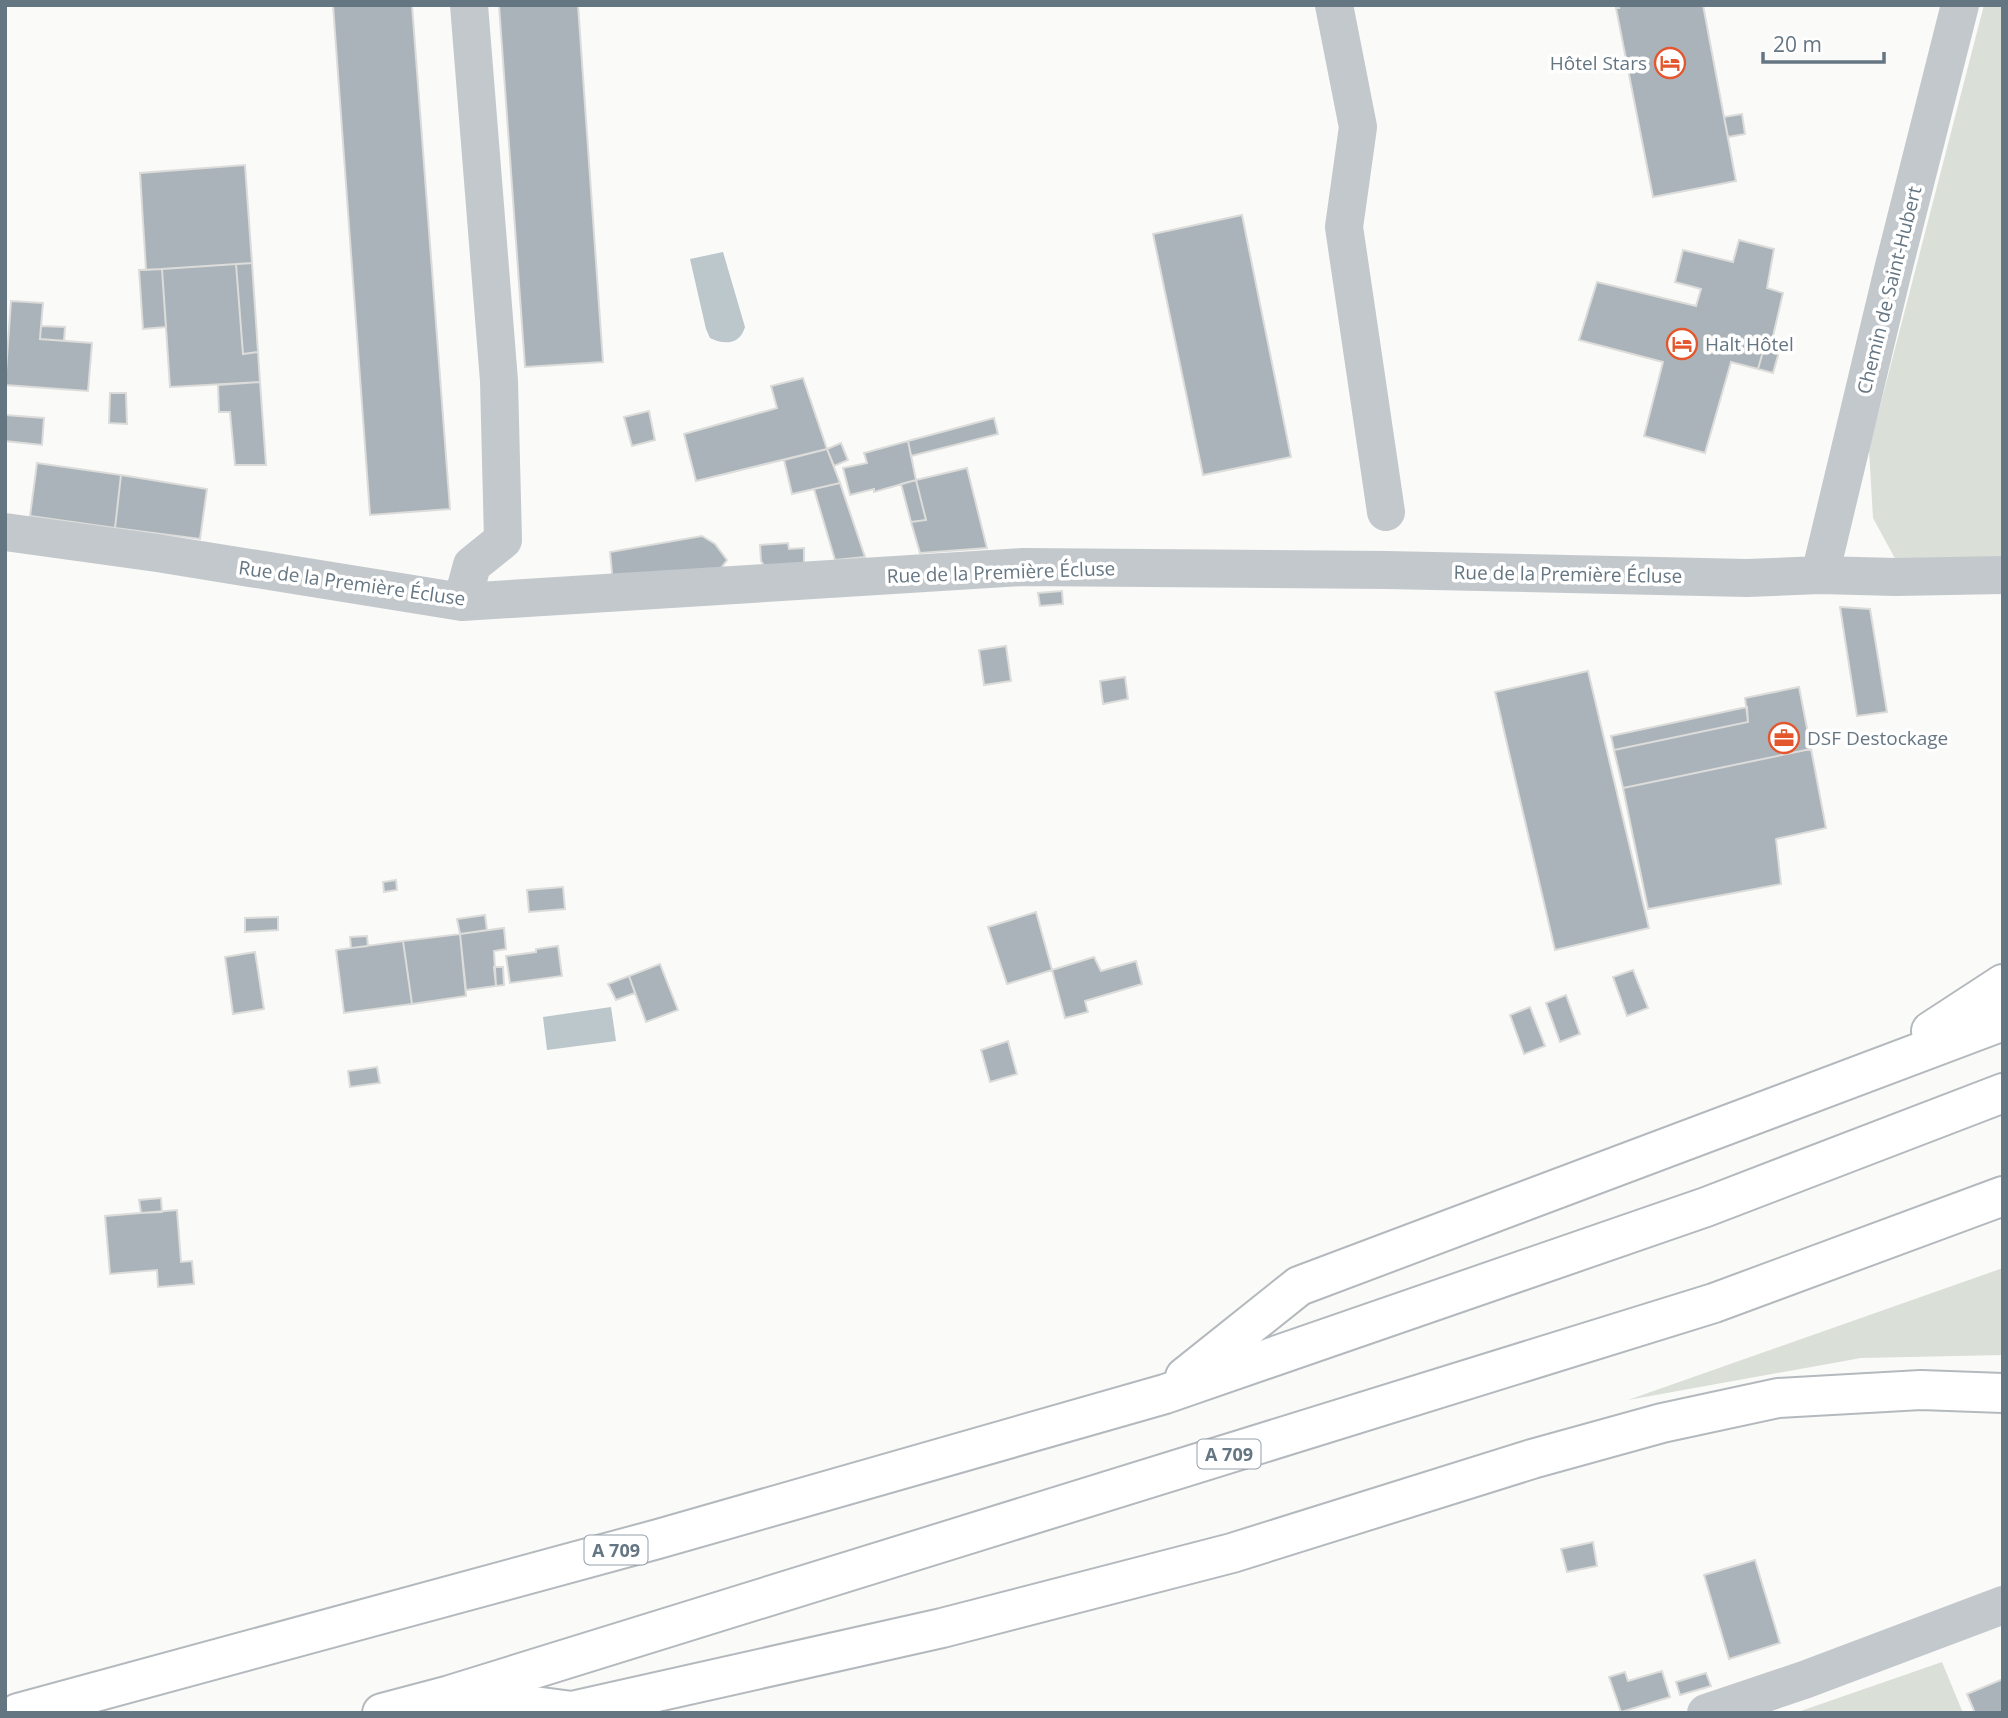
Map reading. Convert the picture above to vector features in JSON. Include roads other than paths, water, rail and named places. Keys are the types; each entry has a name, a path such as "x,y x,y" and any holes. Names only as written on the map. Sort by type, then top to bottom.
{"highway":[{"path":"1871,1070 2003,984"},
{"path":"1165,1394 1299,1286 2003,1021"},
{"name":"A 709","path":"18,1713 658,1538 1165,1394 1706,1207 2003,1093"},
{"name":"A 709","path":"382,1713 450,1695 1714,1304 2003,1196"},
{"path":"450,1695 572,1711 942,1628 1232,1553 1532,1459 1662,1423 1778,1398 1921,1390 2003,1393"}],"street":[{"path":"462,602 472,565 503,540 499,381 469,5"},
{"path":"1334,5 1358,127 1345,227 1386,512"},
{"name":"Chemin de Saint-Hubert","path":"1820,575 1960,5"},
{"name":"Rue de la Première Écluse","path":"5,532 157,553 462,602 1023,567 1401,570 1747,578 1820,575 1896,578 2003,575"},
{"path":"1706,1713 1804,1680 2003,1605"}],"place":[{"name":"Hôtel Stars","path":"1670,63"},
{"name":"Halt Hôtel","path":"1682,344"},
{"name":"DSF Destockage","path":"1784,738"}]}
